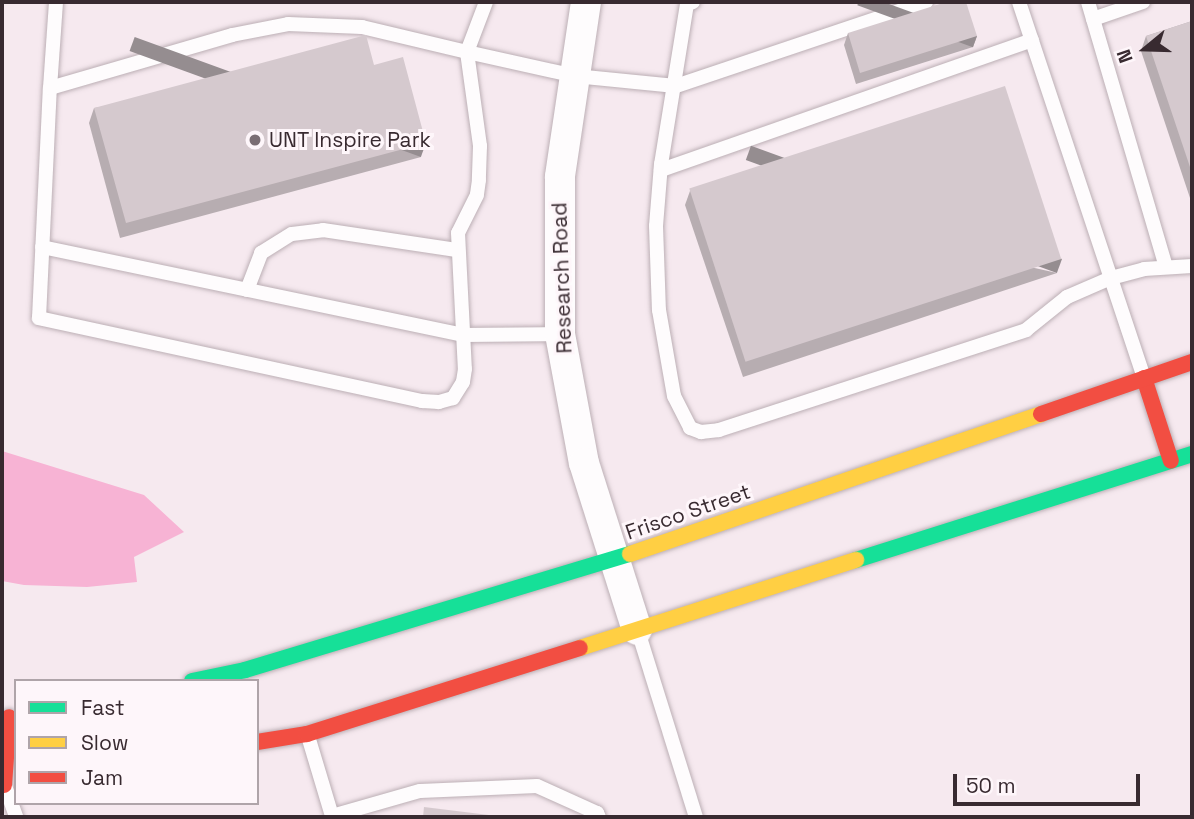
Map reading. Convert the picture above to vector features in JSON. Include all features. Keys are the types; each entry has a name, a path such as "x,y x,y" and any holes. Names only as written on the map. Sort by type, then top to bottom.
{"street":[{"name":"Research Road","path":"586,2 560,177 559,334 584,463 637,630"},
{"name":"Frisco Street","path":"202,679 245,670 613,559 1192,362"},
{"path":"1144,378 1171,461"},
{"path":"259,742 307,734 1192,454"},
{"path":"7,784 9,716"}],"lane":[{"path":"56,2 39,318 422,401 439,402 453,398 465,369 458,233 477,195 480,146 467,51 486,2"},
{"path":"693,2 687,4 661,170 656,226 659,310 674,397 684,420 691,428 701,432 719,430 1026,330 1067,297 1111,278 1166,267 1192,266"},
{"path":"50,88 232,36 288,24 362,27 575,76 676,86 926,2"},
{"path":"1019,2 1144,378"},
{"path":"1088,2 1166,267"},
{"path":"1093,19 1143,2"},
{"path":"661,170 1032,40"},
{"path":"247,290 261,253 292,234 323,230 457,250"},
{"path":"43,247 463,335 559,334"},
{"path":"637,630 696,817"},
{"path":"307,734 332,816 420,791 537,786 597,813 599,817"},
{"path":"7,784 16,817"}],"shaded area":[{"path":"2,451 144,495 184,532 134,557 137,582 87,587 24,585 2,581"}],"building":[{"path":"946,2 966,2 977,36 860,73 848,33"},
{"path":"1192,21 1192,173 1146,36"},
{"name":"UNT Inspire Park","path":"366,35 374,65 403,57 426,143 126,223 94,108"},
{"path":"1005,86 1061,259 745,362 689,189"},
{"path":"424,807 505,817 423,817"}],"traffic: fast":[{"path":"856,560 1192,454"},
{"path":"202,679 245,670 630,554"}],"traffic: slow":[{"path":"630,554 1041,414"},
{"path":"580,648 856,560"}],"traffic: jam":[{"path":"1041,414 1192,362"},
{"path":"1144,378 1171,461"},
{"path":"259,742 307,734 580,648"},
{"path":"4,785 9,717"}],"place":[{"name":"UNT Inspire Park","path":"255,140"}]}
